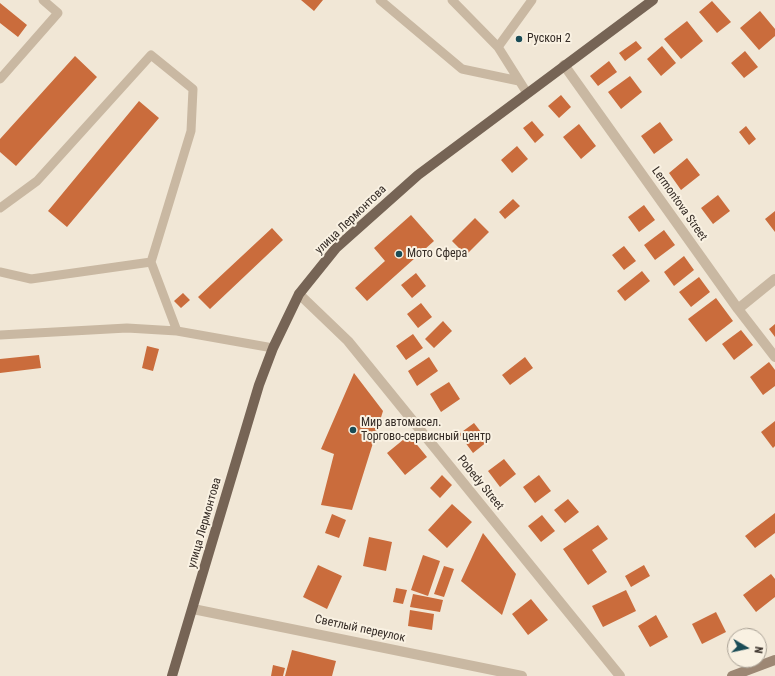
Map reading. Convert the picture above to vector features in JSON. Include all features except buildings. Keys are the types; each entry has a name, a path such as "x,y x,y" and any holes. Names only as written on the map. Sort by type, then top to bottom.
{"main road":[{"name":"улица Лермонтова","path":"172,676 257,392 273,348 299,294 336,248 418,175 653,0"},
{"path":"732,676 775,660"}],"street":[{"name":"Lermontova Street","path":"564,65 738,309 775,357"},
{"path":"738,309 775,279"},
{"name":"Pobedy Street","path":"299,294 348,341 620,676"},
{"name":"Светлый переулок","path":"193,609 522,676"}],"lane":[{"path":"0,79 58,13 43,0"},
{"path":"380,0 462,69 519,81"},
{"path":"452,0 498,48 527,93"},
{"path":"498,48 532,0"},
{"path":"0,208 36,181 151,55 193,89 191,131 151,262 177,331"},
{"path":"0,272 31,279 151,262"},
{"path":"0,335 127,328 177,331 273,348"}],"place":[{"name":"Рускон 2","path":"519,39"},
{"name":"Мото Сфера","path":"399,254"},
{"name":"Мир автомасел. Торгово-сервисный центр","path":"353,430"}]}
